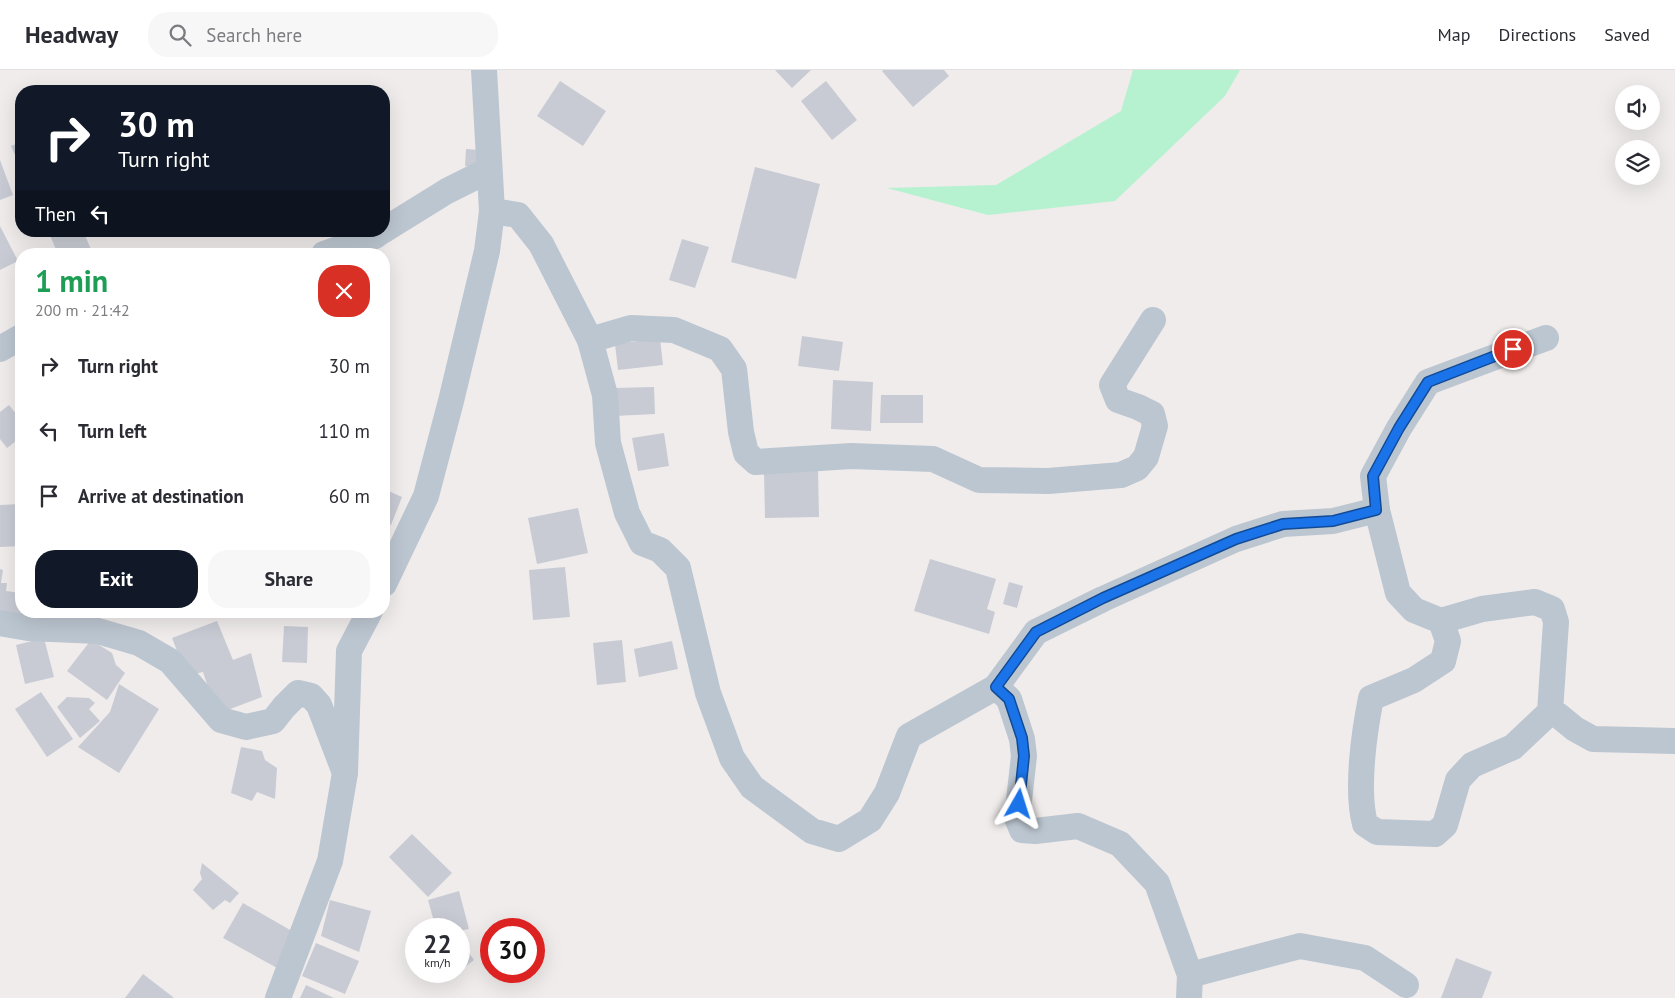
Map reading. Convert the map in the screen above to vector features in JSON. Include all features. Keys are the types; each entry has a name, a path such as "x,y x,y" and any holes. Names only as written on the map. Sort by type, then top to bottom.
{"street":[{"path":"390,571 426,496 487,251 492,211 488,170 484,70"},
{"path":"390,227 447,191 488,170"},
{"path":"492,211 518,215 541,244 590,340 605,395 608,443 627,513 642,543 660,550 678,568 708,693 732,758 752,786 812,831 839,839 870,820 887,793 909,736 996,687 1036,632 1103,598 1236,539 1283,524 1333,521 1376,510"},
{"path":"341,248 372,237"},
{"path":"590,340 631,328 674,330 720,349 734,369 741,432 746,454 756,462 851,456 933,459 979,480 1048,481 1121,475 1137,468 1146,457 1155,426 1152,414 1118,400 1112,385 1152,320"},
{"path":"1442,620 1448,641 1443,661 1414,680 1371,698 1364,732 1361,809 1365,824 1377,832 1435,834 1446,825 1458,780 1472,765 1513,747 1550,712 1556,622 1552,609 1535,602 1482,609 1442,620 1414,610 1398,594 1376,510 1373,476 1399,428 1428,382 1546,338"},
{"path":"0,349 15,340"},
{"path":"278,998 330,861 345,772 349,651 366,618"},
{"path":"0,623 28,628 98,631 139,643 170,661 221,720 246,727 273,721 298,693 311,696 319,705 345,772"},
{"path":"996,687 1009,699 1022,738 1024,756 1017,818 1022,830 1035,831 1078,826 1120,844 1157,883 1190,987 1300,946 1365,958 1406,985"},
{"path":"1550,712 1559,716 1575,729 1593,738 1675,741"}],"green space":[{"path":"1133,70 1240,70 1225,96 1115,201 988,215 887,188 996,185 1121,111"}],"building":[{"path":"775,70 811,70 792,88"},
{"path":"883,70 944,70 949,76 913,107"},
{"path":"560,81 606,111 583,146 537,116"},
{"path":"826,81 857,120 832,140 801,101"},
{"path":"15,144 15,155 11,146"},
{"path":"466,149 481,150 480,168 465,166"},
{"path":"0,160 13,195 0,200"},
{"path":"755,167 820,184 796,279 731,262"},
{"path":"0,226 15,255 15,262 0,270"},
{"path":"51,237 86,237 90,248 55,248"},
{"path":"682,239 709,247 695,288 669,280"},
{"path":"802,336 843,342 839,371 798,366"},
{"path":"660,338 663,365 618,370 615,344"},
{"path":"833,380 873,382 871,431 831,429"},
{"path":"654,387 655,414 614,416 613,388"},
{"path":"881,395 923,395 923,423 880,423"},
{"path":"9,405 15,412 15,442 7,448 0,439 0,412"},
{"path":"664,433 669,466 638,471 632,438"},
{"path":"818,470 819,517 765,518 764,471"},
{"path":"390,492 402,497 390,525"},
{"path":"15,504 15,546 0,547 0,505"},
{"path":"578,508 588,553 537,564 528,518"},
{"path":"930,559 996,579 987,609 995,612 989,634 914,611"},
{"path":"565,567 570,617 533,620 529,570"},
{"path":"0,569 3,570 1,583 7,583 6,591 15,592 15,613 0,611"},
{"path":"1009,582 1023,586 1017,608 1003,604"},
{"path":"217,621 233,660 251,653 262,697 217,714 203,672 187,676 172,638"},
{"path":"284,626 308,627 307,663 282,662"},
{"path":"44,638 54,677 25,684 16,645"},
{"path":"91,640 112,653 116,665 125,673 107,700 67,671"},
{"path":"622,640 626,682 597,685 593,643"},
{"path":"672,641 678,669 639,677 634,649"},
{"path":"119,684 159,709 119,773 78,747 110,712"},
{"path":"41,692 73,739 47,757 15,709"},
{"path":"67,697 89,698 95,703 89,709 100,721 80,738 57,707"},
{"path":"241,747 262,751 265,760 277,768 275,799 257,792 252,801 231,793"},
{"path":"412,834 452,873 428,897 389,857"},
{"path":"202,863 239,893 230,903 225,900 213,910 193,890 202,879 200,873"},
{"path":"459,891 466,918 433,918 428,900"},
{"path":"330,900 371,911 359,952 321,936"},
{"path":"243,903 299,935 279,969 223,938"},
{"path":"316,943 359,961 345,994 302,976"},
{"path":"470,954 474,960 470,963"},
{"path":"1456,958 1492,972 1482,998 1441,998"},
{"path":"143,974 173,997 173,998 125,998"},
{"path":"306,985 334,998 300,998"}],"route":[{"path":"1019,804 1024,756 1022,738 1009,699 996,687 1036,632 1103,598 1236,539 1283,524 1333,521 1376,510 1373,476 1399,428 1428,382 1513,349"}]}
